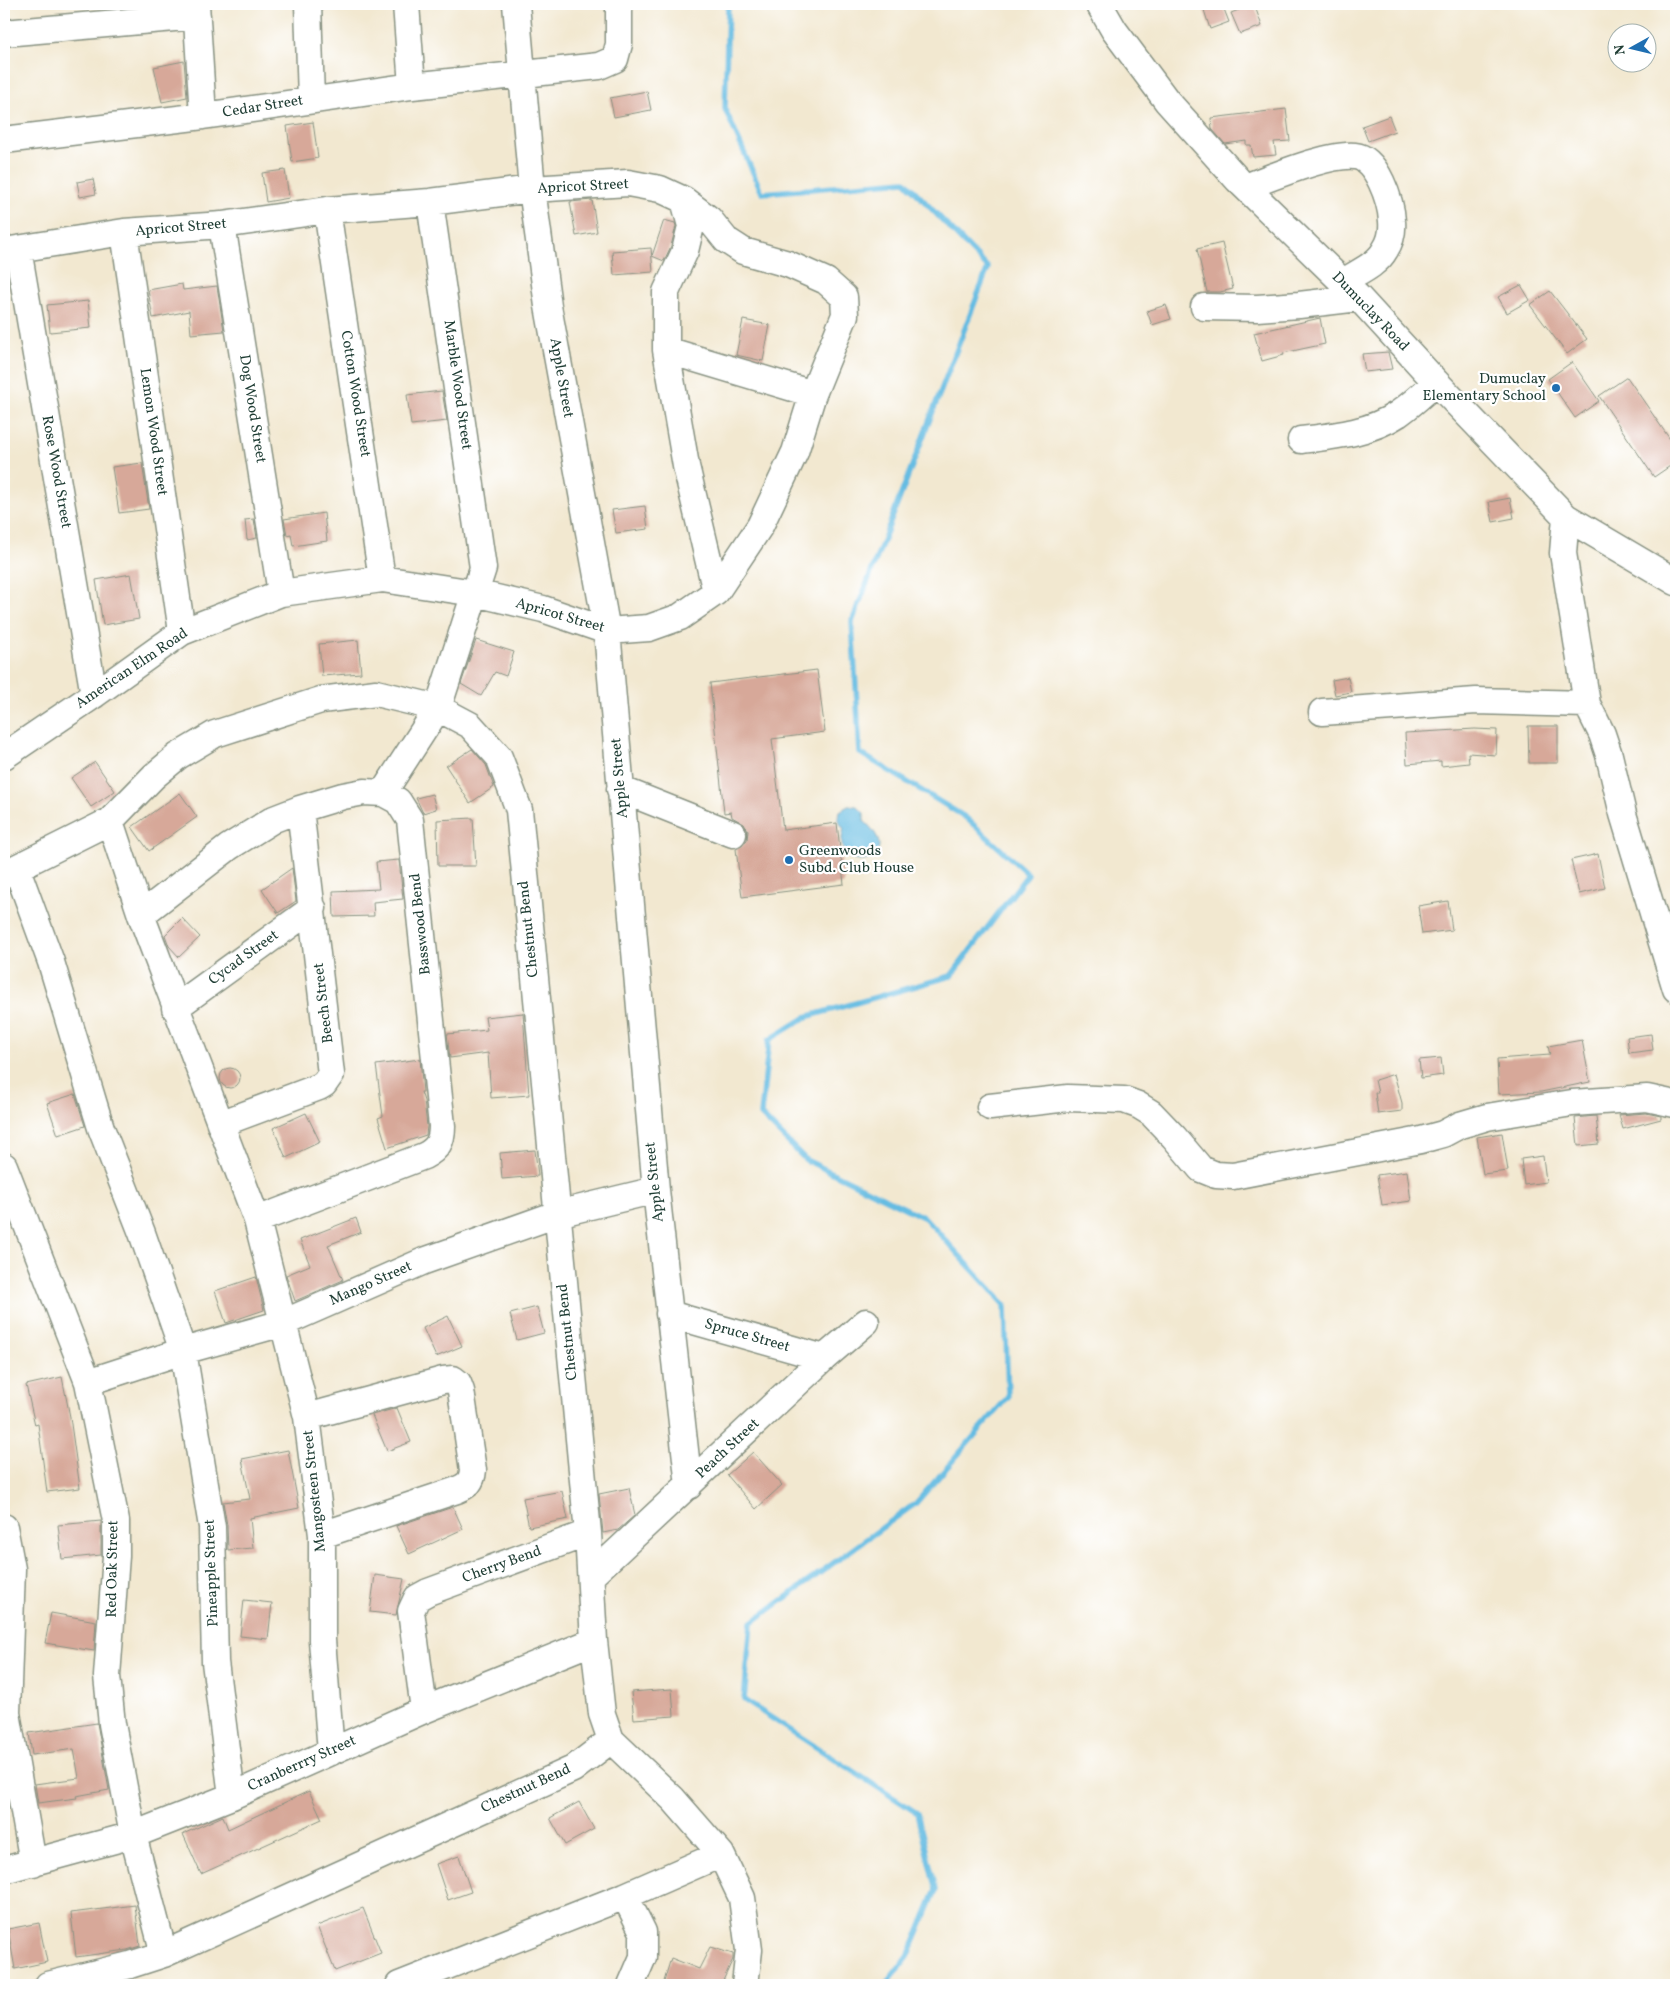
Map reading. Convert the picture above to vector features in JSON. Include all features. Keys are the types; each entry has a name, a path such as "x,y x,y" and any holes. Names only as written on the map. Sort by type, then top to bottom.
{"street":[{"path":"308,4 311,100"},
{"path":"406,4 412,86"},
{"name":"Apple Street","path":"516,4 532,189 548,306 607,631 656,1190 689,1486"},
{"name":"Cedar Street","path":"4,140 202,116 412,86 599,66 615,60 619,44 619,4"},
{"name":"Dumuclay Road","path":"1099,4 1114,30 1167,101 1246,187 1351,290 1436,382 1566,517 1676,582"},
{"path":"4,33 197,10 202,116"},
{"path":"1204,307 1257,308 1299,305 1351,290 1384,253 1391,239 1392,222 1389,202 1383,185 1370,164 1362,157 1330,158 1246,187"},
{"name":"Apricot Street","path":"11,250 124,232 222,225 327,210 430,202 532,189 628,183 660,189 684,200 709,219 726,240 743,251 788,264 826,281 844,297 846,315 813,394 795,452 760,526 716,592 680,617 649,628 607,631 542,608 475,593"},
{"path":"684,200 691,226 685,251 666,292 666,350 686,466 716,592"},
{"name":"Marble Wood Street","path":"430,202 483,568 475,593"},
{"name":"Cotton Wood Street","path":"327,210 382,578"},
{"name":"Dog Wood Street","path":"222,225 281,593"},
{"name":"Lemon Wood Street","path":"124,232 182,632"},
{"name":"Rose Wood Street","path":"11,250 94,695"},
{"path":"666,350 813,394"},
{"path":"1301,440 1343,434 1383,423 1399,414 1436,382"},
{"path":"1566,517 1563,553 1587,704 1602,734 1609,755 1623,814 1676,989"},
{"name":"American Elm Road","path":"4,756 182,632 281,593 382,578 475,593"},
{"path":"141,915 229,847 274,819 343,796 364,792 383,793 438,708 475,593"},
{"name":"Chestnut Bend","path":"10,871 110,821 154,776 178,756 215,734 321,700 376,693 438,708 470,725 498,757 519,810 588,1533 594,1640 602,1714 611,1740 573,1768 164,1954 130,1966 48,1985"},
{"path":"1322,712 1476,701 1587,704"},
{"path":"620,789 733,834"},
{"name":"Basswood Bend","path":"257,1220 433,1152 439,1145 442,1136 410,820 398,801 383,793"},
{"name":"Beech Street","path":"220,1124 319,1087 324,1084 331,1074 300,809"},
{"name":"Mangosteen Street","path":"110,821 141,915 175,1008 257,1220 307,1417 322,1535 322,1640 331,1752"},
{"name":"Pineapple Street","path":"10,871 50,962 101,1128 142,1233 183,1351 212,1527 215,1662 232,1796"},
{"name":"Cycad Street","path":"175,1008 313,908"},
{"path":"990,1107 1068,1098 1124,1100 1138,1105 1151,1113 1201,1169 1216,1175 1233,1176 1421,1140 1443,1134 1460,1124 1487,1117 1572,1103 1624,1098 1647,1098 1676,1110"},
{"name":"Red Oak Street","path":"6,1180 88,1382 116,1521 116,1556 108,1676 112,1724 133,1835 164,1954"},
{"name":"Mango Street","path":"88,1382 183,1351 283,1323 424,1261 557,1214 656,1190"},
{"name":"Spruce Street","path":"669,1314 824,1358"},
{"name":"Peach Street","path":"591,1576 824,1358 866,1322"},
{"path":"307,1417 443,1380 453,1379 458,1383 461,1391 473,1470 469,1484 457,1490 322,1535"},
{"path":"4,1527 12,1570 7,1713 33,1863"},
{"name":"Cherry Bend","path":"424,1710 411,1611 416,1598 588,1533"},
{"name":"Cranberrry Street","path":"4,1870 133,1835 232,1796 424,1710 594,1640"},
{"path":"611,1740 673,1799 721,1854 742,1898 749,1950 745,1985"},
{"path":"399,1985 625,1896 721,1854"},
{"path":"625,1896 643,1932 643,1957 631,1985"}],"water":[{"path":"848,806 857,806 864,813 864,821 876,836 879,847 875,856 866,860 856,860 847,856 842,845 844,829 839,816 840,811"}],"building":[{"path":"1222,4 1229,22 1210,29 1204,10"},
{"path":"1254,4 1262,26 1240,34 1231,13"},
{"path":"184,61 187,97 162,102 154,67"},
{"path":"647,91 651,110 614,117 610,98"},
{"path":"1286,109 1290,141 1274,142 1276,155 1253,157 1251,145 1246,145 1246,141 1225,144 1212,129 1211,118"},
{"path":"1389,116 1395,131 1368,141 1362,126"},
{"path":"313,122 318,158 292,162 287,126"},
{"path":"285,170 289,198 266,202 262,173"},
{"path":"93,179 96,194 80,197 77,182"},
{"path":"592,200 597,232 576,236 570,202"},
{"path":"664,220 675,223 676,226 671,246 664,261 652,256"},
{"path":"1222,243 1233,289 1207,292 1197,249"},
{"path":"651,248 653,272 614,275 612,251"},
{"path":"182,284 183,290 217,286 224,331 191,334 189,311 153,318 148,290"},
{"path":"1521,285 1530,300 1507,313 1498,297"},
{"path":"1550,291 1587,339 1567,354 1530,305"},
{"path":"88,301 91,328 50,332 47,305"},
{"path":"1166,305 1171,319 1152,325 1147,311"},
{"path":"1320,318 1325,344 1283,353 1284,355 1262,361 1254,333"},
{"path":"743,320 770,325 763,361 736,355"},
{"path":"1388,352 1392,369 1365,372 1362,354"},
{"path":"1572,362 1599,401 1575,418 1548,379"},
{"path":"1627,377 1676,448 1676,462 1654,477 1599,396"},
{"path":"442,391 447,421 411,425 407,395"},
{"path":"142,463 149,509 119,513 112,467"},
{"path":"1510,498 1514,518 1493,522 1489,502"},
{"path":"645,506 648,529 616,533 612,510"},
{"path":"324,513 327,541 293,546 291,534 287,535 284,519"},
{"path":"254,519 257,538 247,540 245,520"},
{"path":"131,574 139,619 103,625 96,580"},
{"path":"358,640 361,673 322,676 319,644"},
{"path":"476,640 514,652 506,676 495,672 481,696 461,684"},
{"path":"817,670 825,732 772,739 783,830 837,823 844,884 742,897 736,849 747,840 748,831 744,824 732,817 731,812 724,813 710,683"},
{"path":"1348,677 1351,692 1335,695 1332,680"},
{"path":"1528,726 1558,726 1558,763 1529,763"},
{"path":"1475,729 1497,730 1496,755 1468,753 1469,763 1441,766 1441,761 1407,764 1405,733"},
{"path":"472,749 486,765 494,787 470,803 446,766"},
{"path":"95,762 115,791 91,807 71,778"},
{"path":"180,793 197,817 149,851 132,827"},
{"path":"432,794 436,809 423,813 416,798"},
{"path":"473,818 476,866 438,866 437,820"},
{"path":"1598,854 1605,888 1579,894 1571,860"},
{"path":"399,860 403,899 373,902 374,916 334,917 333,891 379,889 376,862"},
{"path":"292,868 296,901 278,913 262,889"},
{"path":"1448,901 1452,930 1422,934 1418,906"},
{"path":"182,918 200,937 179,957 169,946 165,935"},
{"path":"523,1013 529,1095 491,1098 488,1053 450,1058 447,1034 487,1030 485,1017"},
{"path":"1651,1034 1653,1050 1629,1053 1627,1037"},
{"path":"1582,1040 1590,1082 1541,1092 1499,1094 1497,1059 1550,1055 1548,1046"},
{"path":"1441,1058 1443,1075 1421,1078 1419,1060"},
{"path":"420,1059 423,1092 421,1092 427,1126 426,1135 387,1148 378,1118 383,1116 376,1065"},
{"path":"230,1068 237,1071 240,1078 237,1085 230,1088 223,1085 220,1078 223,1071"},
{"path":"1394,1074 1402,1103 1402,1111 1378,1114 1375,1093 1378,1093 1375,1080"},
{"path":"75,1094 85,1126 58,1135 47,1103"},
{"path":"306,1113 320,1142 286,1158 273,1128"},
{"path":"1646,1113 1661,1116 1661,1119 1623,1129 1619,1115"},
{"path":"1596,1116 1599,1144 1578,1146 1575,1118"},
{"path":"1502,1133 1508,1171 1483,1174 1477,1137"},
{"path":"535,1150 538,1176 502,1179 500,1153"},
{"path":"1543,1156 1546,1182 1524,1185 1521,1159"},
{"path":"1407,1171 1411,1201 1382,1205 1377,1175"},
{"path":"356,1218 361,1232 328,1245 343,1280 295,1301 286,1275 310,1265 300,1240"},
{"path":"256,1277 264,1310 226,1323 215,1291"},
{"path":"537,1307 544,1333 517,1340 510,1314"},
{"path":"448,1316 462,1346 436,1357 423,1328"},
{"path":"62,1377 80,1488 47,1492 38,1424 35,1425 26,1385"},
{"path":"397,1408 411,1442 387,1451 372,1415"},
{"path":"288,1450 299,1508 250,1518 253,1548 228,1550 227,1525 223,1502 250,1499 242,1459"},
{"path":"753,1452 782,1485 756,1509 727,1475"},
{"path":"629,1488 635,1515 618,1530 603,1533 599,1494"},
{"path":"562,1491 568,1519 529,1527 523,1498"},
{"path":"453,1507 463,1529 409,1554 396,1526"},
{"path":"101,1521 101,1555 62,1559 58,1525"},
{"path":"375,1575 404,1579 396,1615 370,1612"},
{"path":"244,1600 272,1603 268,1639 240,1636"},
{"path":"51,1613 96,1621 94,1651 45,1643"},
{"path":"672,1689 674,1716 634,1719 631,1692"},
{"path":"97,1723 109,1790 76,1796 77,1798 38,1803 35,1784 79,1778 74,1749 32,1755 29,1733"},
{"path":"309,1791 322,1819 201,1874 183,1834 223,1816 228,1829"},
{"path":"579,1802 594,1829 565,1845 550,1818"},
{"path":"459,1856 471,1892 448,1900 436,1864"},
{"path":"135,1905 140,1946 127,1950 76,1957 71,1913"},
{"path":"363,1908 381,1953 335,1971 317,1926"},
{"path":"39,1923 47,1962 15,1969 8,1929"},
{"path":"710,1947 733,1954 733,1959 721,1985 663,1985 671,1958 699,1969"}],"waterway":[{"path":"728,4 725,109 762,193 905,181 988,268 852,622 860,753 965,817 1028,874 951,976 806,1017 769,1040 761,1115 806,1160 925,1218 1005,1305 1008,1397 916,1503 751,1623 744,1700 917,1813 936,1890 908,1957 886,1985"}],"place":[{"name":"Dumuclay Elementary School","path":"1556,388"},
{"name":"Greenwoods Subd. Club House","path":"789,860"}]}
